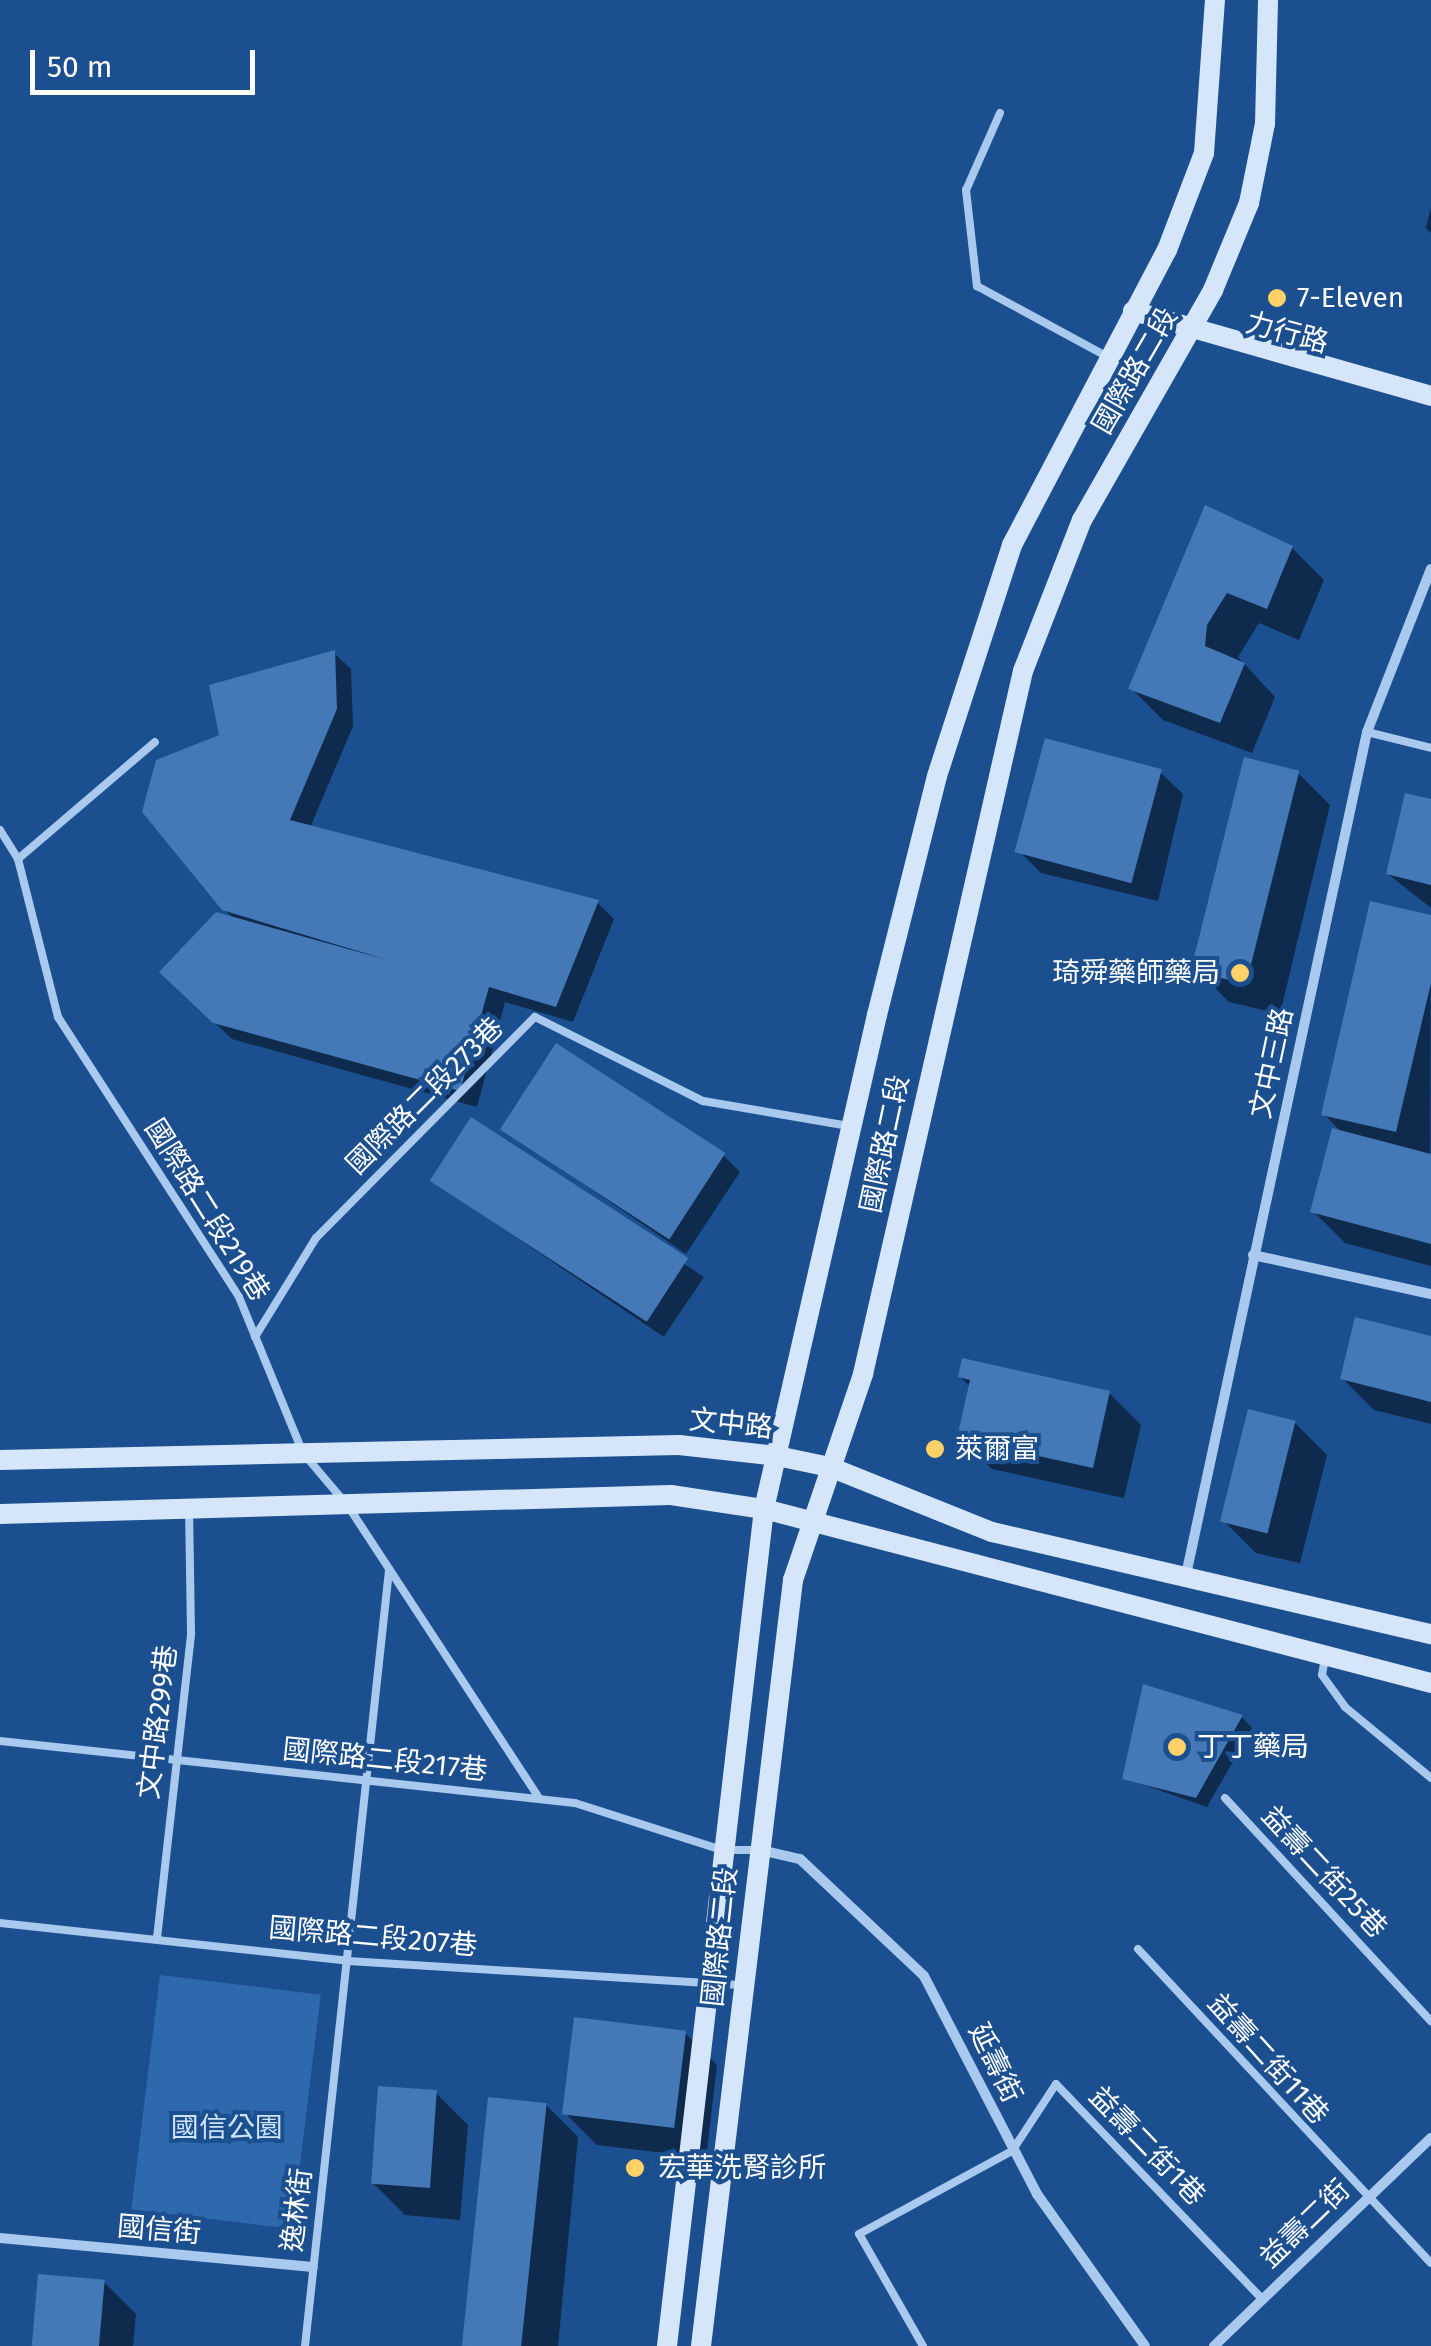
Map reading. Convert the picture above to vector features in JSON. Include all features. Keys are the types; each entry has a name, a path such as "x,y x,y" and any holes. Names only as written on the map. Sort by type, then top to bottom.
{"street":[{"name":"國際路二段","path":"667,2346 764,1510 853,1126 974,654 1012,545 1132,311 1204,153 1214,0"},
{"name":"國際路二段","path":"701,2346 758,1850 808,1522 862,1374 1023,670 1082,520 1188,334 1249,203 1265,124 1268,0"},
{"name":"力行路","path":"1132,311 1188,334 1431,396"},
{"name":"文中三路","path":"1186,1575 1367,732 1431,570"},
{"path":"1253,1254 1431,1294"},
{"name":"文中路","path":"0,1460 679,1445 777,1456 830,1468 992,1532 1431,1634"},
{"path":"0,1514 671,1494 764,1510 1431,1683"},
{"name":"延壽街","path":"758,1850 800,1859 924,1976 1012,2150 1145,2346"},
{"name":"益壽二街","path":"1214,2346 1363,2198 1431,2138"},
{"name":"國信街","path":"0,2238 313,2267"}],"lane":[{"path":"1000,112 966,190 977,286 1108,357"},
{"path":"1367,732 1431,748"},
{"path":"18,859 155,742"},
{"name":"國際路二段219巷","path":"0,830 18,859 58,1017 239,1297 303,1453 348,1506 540,1799"},
{"name":"國際路二段273巷","path":"256,1338 316,1238 535,1017 703,1101 853,1126"},
{"name":"文中路299巷","path":"157,1938 190,1633 189,1510"},
{"name":"逸林街","path":"306,2346 389,1568"},
{"path":"1325,1658 1322,1674 1345,1707 1431,1778"},
{"name":"國際路二段217巷","path":"0,1740 540,1799 722,1850 758,1850"},
{"name":"益壽二街25巷","path":"1225,1798 1431,2021"},
{"name":"國際路二段207巷","path":"0,1923 348,1961 742,1985"},
{"name":"益壽二街11巷","path":"1138,1950 1363,2198 1431,2263"},
{"name":"益壽二街1巷","path":"1012,2150 1056,2084 1262,2298"},
{"path":"924,2346 859,2234 1012,2150"}],"green space":[{"name":"國信公園","path":"160,1975 321,1995 292,2229 131,2209"}],"building":[{"path":"1205,505 1293,546 1267,609 1227,593 1207,625 1205,646 1245,663 1220,723 1128,689"},
{"path":"335,650 337,709 290,820 599,900 556,1007 489,987 460,1091 213,1023 159,972 216,912 391,961 222,910 142,812 156,760 219,735 209,685"},
{"path":"1045,738 1162,769 1131,883 1014,852"},
{"path":"1244,757 1299,771 1246,984 1191,970"},
{"path":"1405,793 1431,799 1431,885 1386,874"},
{"path":"1370,901 1431,915 1431,983 1396,1132 1321,1115"},
{"path":"556,1043 725,1153 669,1239 500,1129"},
{"path":"471,1117 688,1258 647,1322 430,1181"},
{"path":"1332,1128 1431,1154 1431,1244 1310,1212"},
{"path":"1355,1317 1431,1336 1431,1402 1340,1379"},
{"path":"962,1358 1110,1391 1093,1468 957,1438 970,1380 958,1377"},
{"path":"1248,1409 1296,1421 1267,1533 1220,1522"},
{"name":"丁丁藥局","path":"1143,1684 1243,1715 1196,1798 1122,1779"},
{"path":"574,2017 686,2031 674,2128 562,2114"},
{"path":"378,2086 437,2090 430,2188 371,2184"},
{"path":"488,2097 547,2103 521,2346 462,2346"},
{"path":"38,2274 105,2280 99,2346 32,2346"}],"place":[{"name":"7-Eleven","path":"1277,298"},
{"name":"琦舜藥師藥局","path":"1240,973"},
{"name":"萊爾富","path":"935,1449"},
{"name":"丁丁藥局","path":"1177,1747"},
{"name":"宏華洗腎診所","path":"635,2168"}]}
